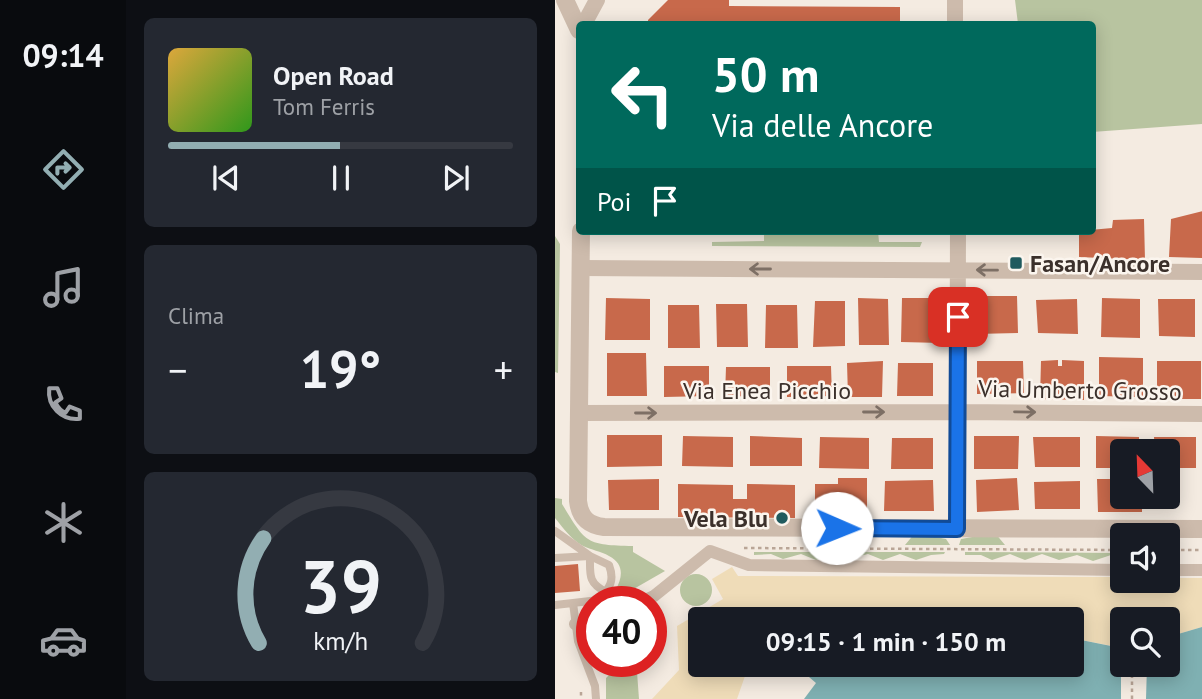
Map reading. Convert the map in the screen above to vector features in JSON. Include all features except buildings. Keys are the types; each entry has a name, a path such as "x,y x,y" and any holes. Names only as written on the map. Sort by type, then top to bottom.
{"street":[{"path":"565,0 576,24"},
{"path":"577,0 581,21"},
{"path":"584,21 597,0"},
{"path":"955,0 955,21"},
{"path":"581,235 578,506 587,522 604,527 1202,529"},
{"path":"957,529 958,235"},
{"path":"581,268 1202,272"},
{"name":"Via Enea Picchio","path":"578,413 957,412"},
{"name":"Via Umberto Grosso","path":"957,412 1202,414"},
{"path":"666,586 710,551 749,565 1110,570"},
{"path":"1180,570 1202,570"}],"lane":[{"path":"555,531 590,556 609,565 613,576 611,586"},
{"path":"555,558 590,556"},
{"path":"590,556 591,581 595,586"},
{"path":"573,603 578,641 595,686 596,699"},
{"path":"555,605 576,603"}],"path":[{"path":"954,568 957,529"},
{"path":"738,549 1110,550"},
{"path":"1180,550 1202,550"},
{"path":"1132,677 1132,699"},
{"path":"581,692 581,699"}],"green space":[{"path":"1015,0 1202,0 1202,124 1096,132 1096,21 1018,21"},
{"path":"764,235 878,235 879,242 922,242 920,247 712,246 712,242 764,241"},
{"path":"555,236 560,244 558,373 555,372"},
{"path":"555,498 562,499 562,504 576,527 589,539 596,543 633,546 633,552 665,571 639,586 617,586 621,573 616,561 583,546 568,534 555,518"},
{"path":"915,533 946,539 950,545 905,545"},
{"path":"995,533 1005,545 959,545 961,539"},
{"path":"754,552 945,552 916,560 900,554 883,560 868,554 852,558 835,554 816,560 801,554 783,559 771,554 754,555"},
{"path":"965,552 1110,553 1110,555 1093,561 1077,555 1059,560 1042,554 1025,560 1010,554 992,560 981,555 965,555"},
{"path":"696,574 707,579 712,590 707,601 696,606 685,601 680,590 685,579"},
{"path":"637,677 639,699 606,699 606,678"}],"sand":[{"path":"732,567 738,576 1110,577 1110,593 1180,593 1180,578 1202,578 1202,627 1180,633 1180,607 1110,607 1110,646 1084,641 1084,607 709,607 723,599 712,579"},
{"path":"688,620 688,677 745,677 737,699 652,699 679,670 677,626"}],"water":[{"path":"1202,627 1202,699 1146,699 1147,677 1180,677 1180,633"},
{"path":"1084,641 1110,646 1110,677 1121,677 1121,699 804,699 816,683 809,677 1084,677"}],"place":[{"name":"Fasan/Ancore","path":"1016,263"},
{"name":"Vela Blu","path":"782,518"}],"route":[{"path":"837,528 957,529 958,317"}]}
